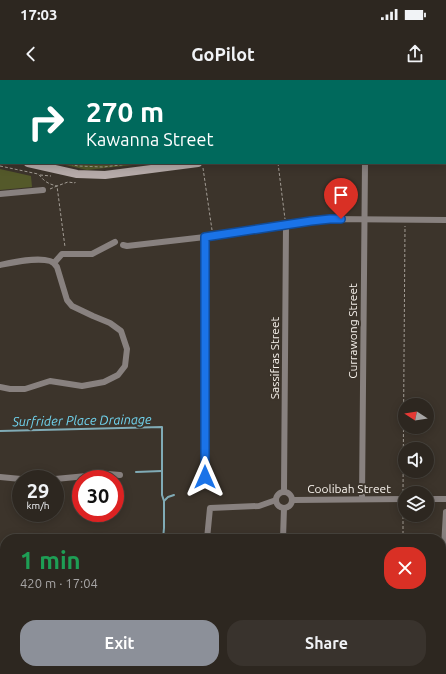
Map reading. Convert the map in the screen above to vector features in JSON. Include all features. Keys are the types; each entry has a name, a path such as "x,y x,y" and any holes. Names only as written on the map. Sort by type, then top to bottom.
{"street":[{"path":"32,164 77,174 105,175 190,164"},
{"name":"Currawong Street","path":"362,499 364,164"},
{"path":"0,194 43,190"},
{"path":"123,245 127,246 213,236 330,219 446,220"},
{"name":"Sassifras Street","path":"284,491 286,225"},
{"path":"205,237 205,477"},
{"path":"54,263 62,254 92,254 115,242"},
{"path":"0,265 18,261 38,260 50,261 54,263 57,267 67,300 72,306 110,323 121,331 127,349 125,366 118,375 104,382 82,386 50,381 25,389 0,387"},
{"path":"1,478 12,479"},
{"path":"284,491 289,493 293,500 289,507 284,508 278,506 276,500 278,494 284,491"},
{"name":"Coolibah Street","path":"293,500 398,499"},
{"path":"434,499 446,499"},
{"path":"207,534 210,508 259,506 276,500"},
{"path":"283,534 284,508"},
{"path":"445,534 446,512"}],"path":[{"path":"67,164 102,167 129,164"},
{"path":"203,164 213,236"},
{"path":"278,164 286,225"},
{"path":"0,166 38,174 43,180 57,186"},
{"path":"43,190 51,189 68,182 75,183 76,179"},
{"path":"57,186 66,249"},
{"path":"404,486 405,220"},
{"path":"403,522 403,534"}],"green space":[{"path":"61,164 142,164 87,170"},
{"path":"0,169 31,176 32,187 0,190"}],"waterway":[{"name":"Surfrider Place Drainage","path":"0,431 162,427 162,495 164,501"},
{"path":"136,472 162,471"},
{"path":"163,534 164,501 168,497 174,495"}],"route":[{"path":"205,477 205,237 311,221 341,219"}]}
